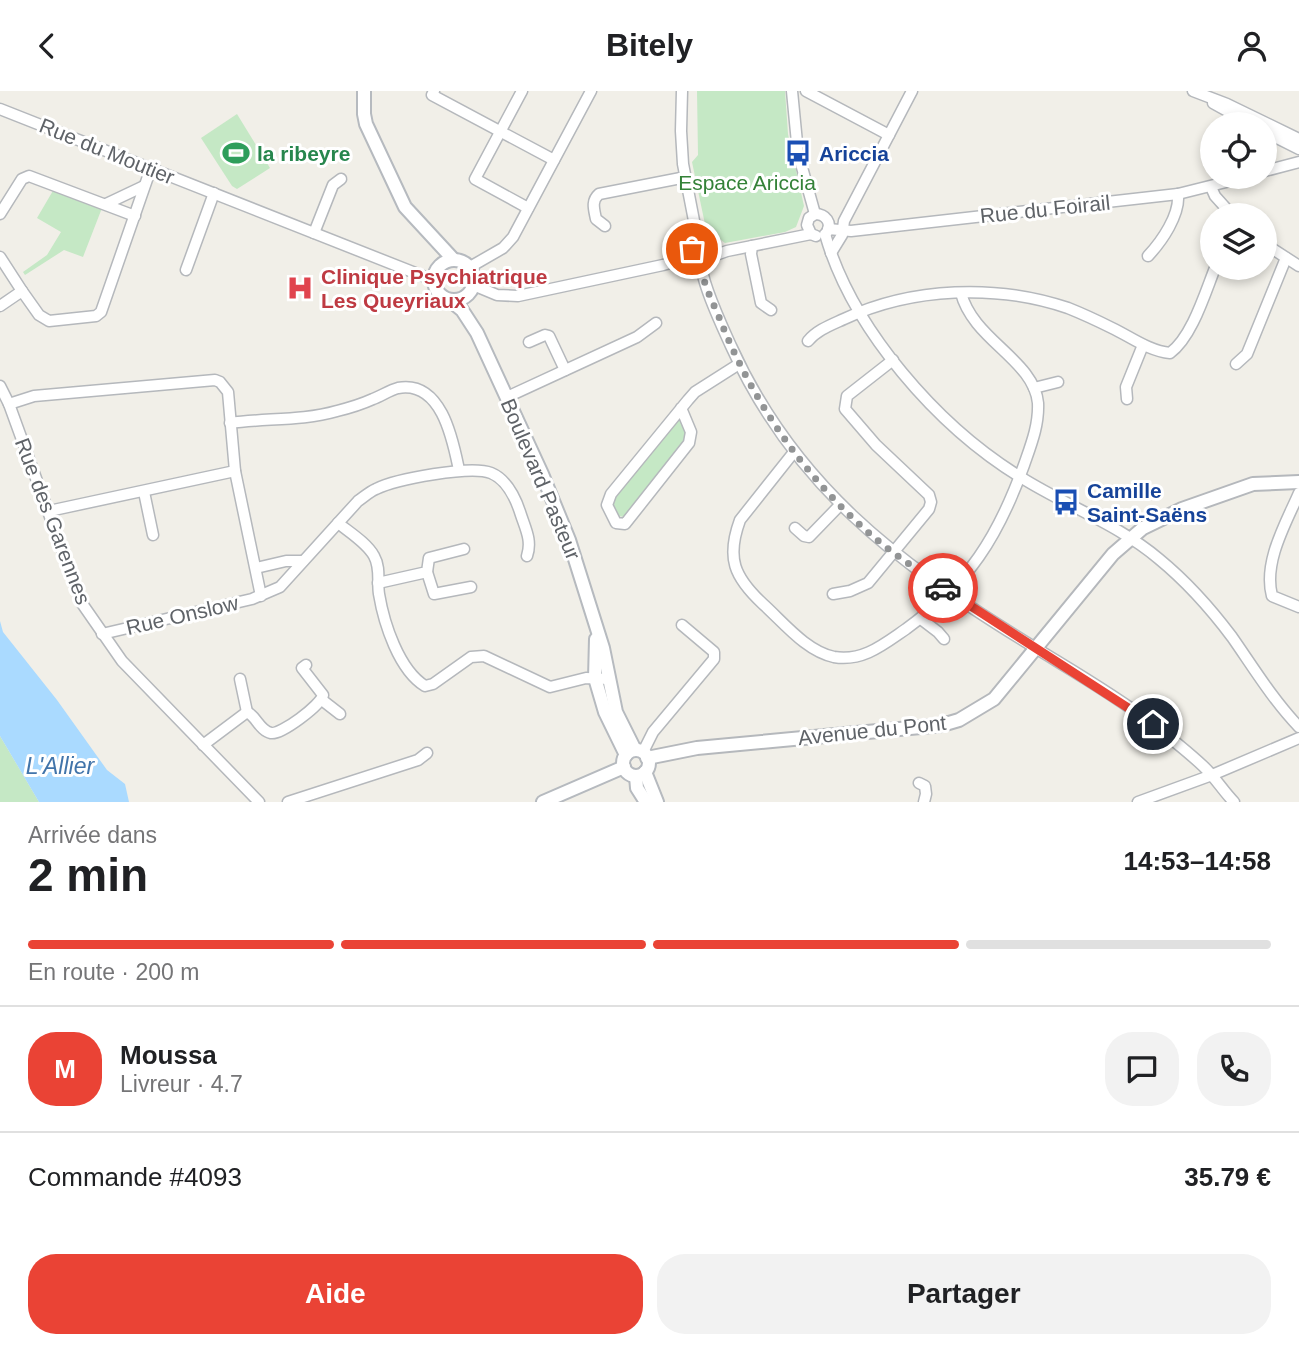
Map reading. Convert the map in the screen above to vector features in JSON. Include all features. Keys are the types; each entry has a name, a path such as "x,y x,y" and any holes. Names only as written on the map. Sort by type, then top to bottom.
{"main road":[{"path":"364,91 363,114 405,207 453,260"},
{"path":"432,236 440,265 433,280 440,296 451,300 466,297 474,285 470,267 459,260 440,265"},
{"name":"Boulevard Pasteur","path":"466,297 477,333"},
{"name":"Boulevard Pasteur","path":"451,300 463,310 477,333 569,540 603,648 616,712 635,757"},
{"name":"Avenue du Pont","path":"543,802 635,757 697,748 942,725 959,720 994,699 1129,538 1182,509 1253,484 1299,482"},
{"name":"Boulevard Pasteur","path":"596,628 595,678 605,712 635,757"},
{"path":"640,774 628,773 635,757 648,765 640,774 637,788 646,802"},
{"path":"640,774 657,802"}],"street":[{"path":"434,91 432,95 554,160"},
{"path":"522,91 475,179 528,208"},
{"path":"682,91 681,131 696,253 739,364 794,452 839,505 893,552 950,593 1131,708 1193,757 1234,802"},
{"path":"792,91 798,153 815,214"},
{"path":"806,91 889,135"},
{"path":"831,253 844,221 912,91"},
{"path":"1192,91 1230,112"},
{"path":"1192,91 1227,104 1299,139"},
{"path":"470,267 508,243 588,92"},
{"name":"Rue du Moutier","path":"0,109 433,280"},
{"path":"1277,138 1299,149"},
{"path":"1277,168 1299,162"},
{"path":"0,257 39,315 50,321 96,316 101,312 151,168"},
{"path":"0,214 22,179 29,176 135,216"},
{"path":"605,226 596,219 593,207 599,194 686,177"},
{"path":"314,233 333,185 341,179"},
{"path":"106,204 144,186"},
{"name":"Rue du Foirail","path":"827,228 851,230 1178,194 1202,189"},
{"path":"186,270 214,193"},
{"path":"1148,256 1157,247 1175,213 1179,203 1178,194"},
{"path":"809,230 809,218 815,214 822,215 831,253 860,311 893,361 939,411 976,444 1020,477 1129,538 1159,559 1205,603 1299,727"},
{"path":"809,230 818,236 827,228"},
{"path":"696,253 706,262 727,251 794,238 809,230"},
{"path":"474,285 496,295 518,296 663,265 696,253 703,240 727,251"},
{"path":"712,244 713,256"},
{"path":"752,247 761,303 771,310"},
{"path":"1277,252 1299,266"},
{"path":"1236,364 1247,354 1286,258"},
{"path":"808,341 814,334 860,311 907,298 992,293 1069,309 1113,328 1143,345 1170,353 1179,347 1210,280"},
{"path":"0,306 22,291"},
{"path":"794,452 740,520 732,555 735,570 750,592 807,644 834,657 862,656 884,646 921,619 959,584 995,532 1020,477 1038,419 1034,388 1018,365 970,318 961,293"},
{"path":"507,397 637,337 656,323"},
{"path":"529,342 545,335 549,336 565,370"},
{"path":"1127,398 1126,387 1143,345"},
{"path":"833,594 863,587 929,509 931,502 929,495 845,409 847,397 893,361"},
{"path":"681,408 691,432 690,443 625,524 616,523 607,505 611,494 681,408 695,392 739,364"},
{"path":"9,404 34,396 215,380 220,382 228,392 235,471 256,568"},
{"path":"1034,388 1058,382"},
{"name":"Rue des Garennes","path":"0,386 81,601 122,661 259,802"},
{"path":"230,423 317,416 371,400 398,388 415,390 433,402 445,417 451,430 459,470"},
{"name":"Rue Onslow","path":"102,634 261,596 280,587 358,501 377,488 459,470 491,472 503,480 519,509 531,544 527,556"},
{"path":"48,511 235,471"},
{"path":"144,492 153,535"},
{"path":"1299,493 1274,555 1270,590 1272,596 1277,599 1299,607"},
{"path":"795,528 809,537 839,505"},
{"path":"338,523 374,556 379,572 378,583 383,609 394,647 418,681 425,686 433,684 471,657 478,656 484,656 550,687 595,678 609,679"},
{"path":"464,549 429,558 427,572 434,594 471,587"},
{"name":"Rue Onslow","path":"261,596 256,568 286,561 303,561"},
{"path":"378,583 427,572"},
{"path":"921,619 944,639"},
{"path":"635,757 714,659 714,652 682,625"},
{"path":"247,712 251,713 263,729 277,733 322,700 323,695 302,668 306,666"},
{"path":"240,679 247,712"},
{"path":"322,700 340,714"},
{"path":"203,745 247,712"},
{"path":"1138,802 1212,775 1299,738"},
{"path":"288,802 418,760 427,753"},
{"path":"1189,782 1195,767 1193,757"},
{"path":"919,783 925,786 923,802"}],"green space":[{"name":"Espace Ariccia","path":"697,91 785,91 788,134 804,206 796,227 785,232 725,243 706,229 692,162 698,155"},
{"name":"la ribeyre","path":"237,114 270,168 237,189 232,186 201,138"},
{"path":"54,189 102,208 83,257 64,250 25,275 23,272 47,255 61,232 37,218"},
{"path":"679,419 686,428 686,441 625,517 618,516 612,505 615,496"},
{"path":"0,736 39,802 0,802"}],"water":[{"name":"L'Allier","path":"0,621 3,632 57,700 107,770 125,784 129,802 39,802 0,736"}],"way so far":[{"path":"692,249 695,259 701,262 715,308 745,377 787,442 828,492 880,543 943,588"}],"place":[{"name":"la ribeyre","path":"236,153"},
{"name":"Ariccia","path":"798,153"},
{"name":"Clinique Psychiatrique Les Queyriaux","path":"300,288"},
{"name":"Camille Saint-Saëns","path":"1066,502"}],"route":[{"path":"943,588 1153,724"}]}
